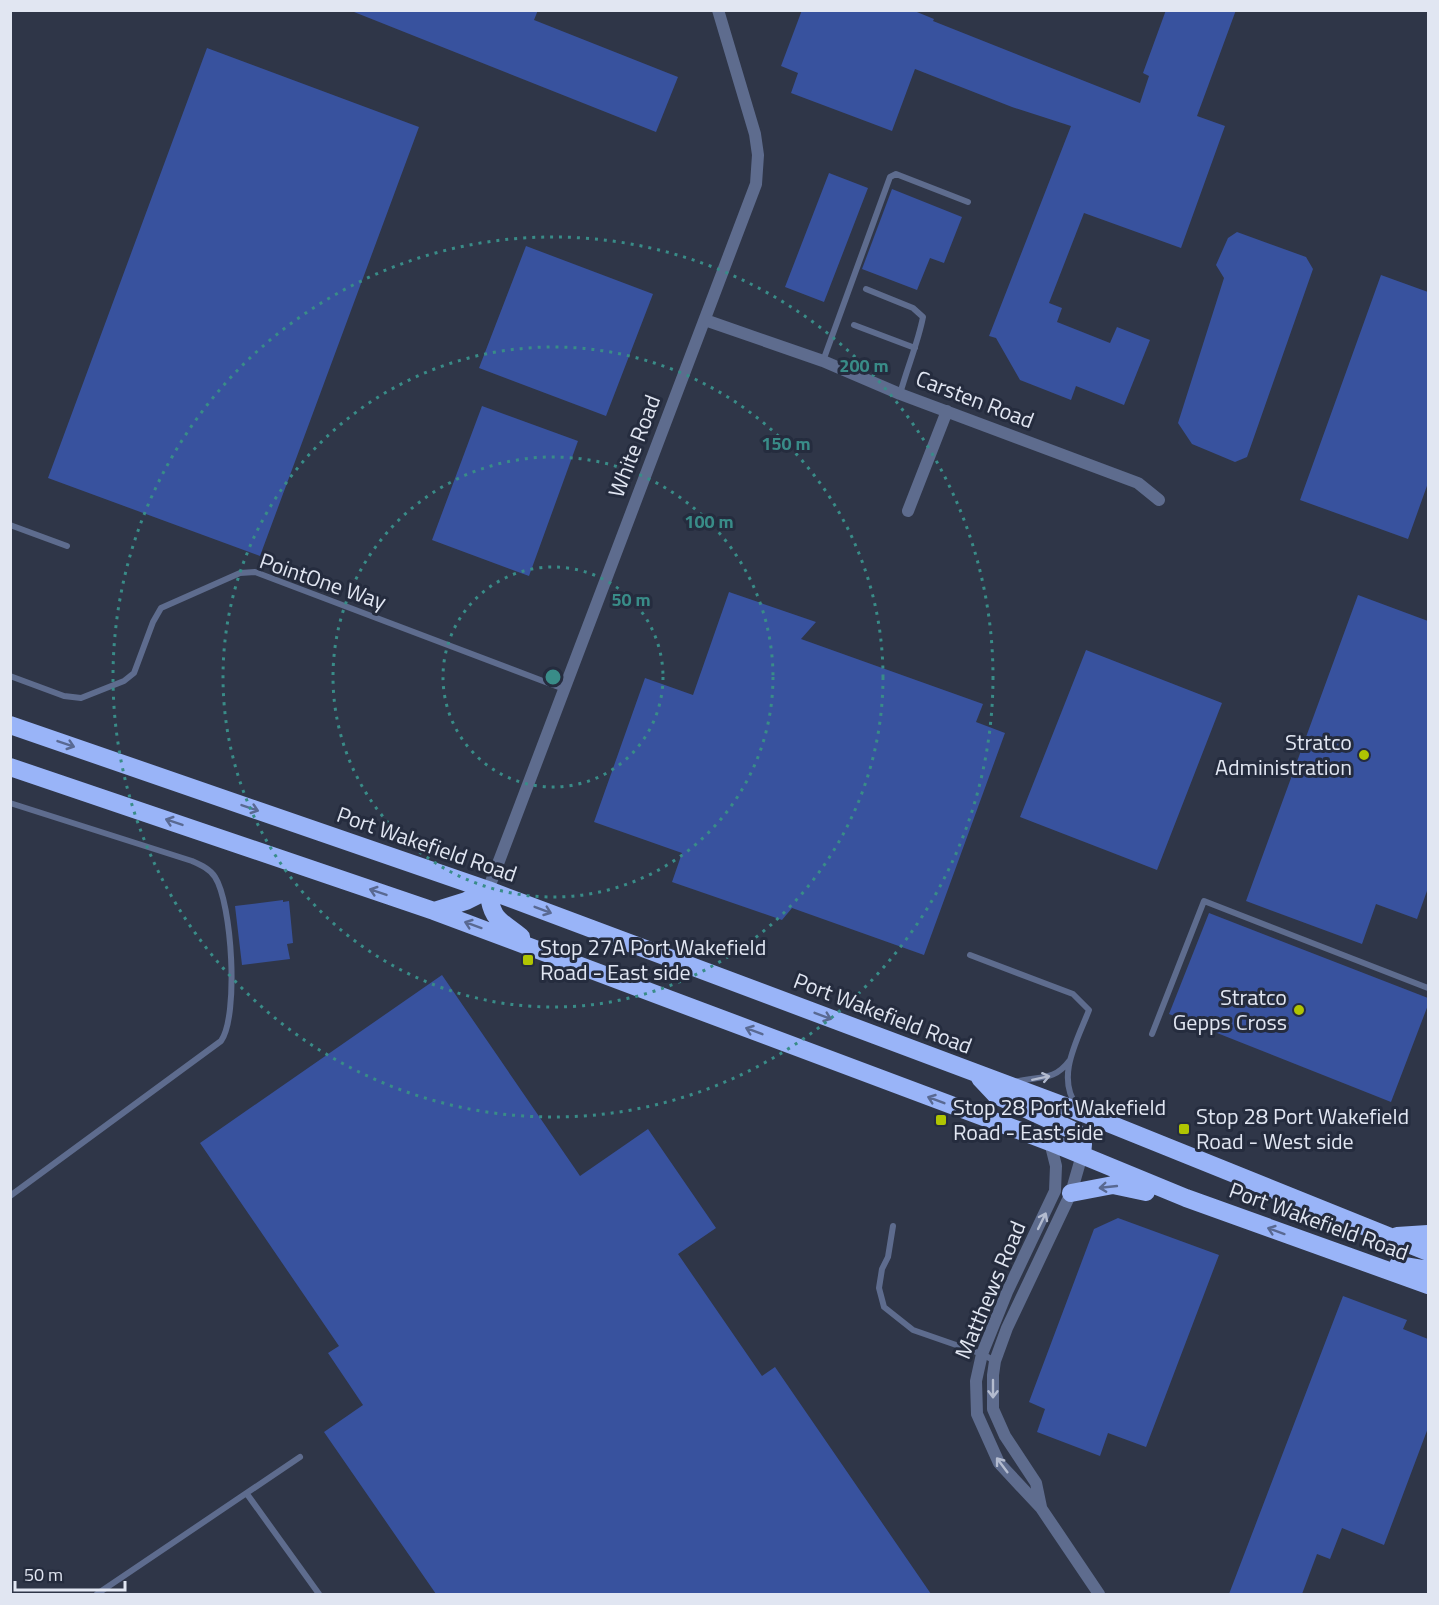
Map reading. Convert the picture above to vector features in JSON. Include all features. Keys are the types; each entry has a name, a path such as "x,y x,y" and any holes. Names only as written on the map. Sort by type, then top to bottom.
{"highway":[{"name":"Port Wakefield Road","path":"10,725 488,890 1005,1086 1083,1113 1428,1252"},
{"name":"Port Wakefield Road","path":"10,767 434,911 1050,1142 1186,1198 1428,1285"},
{"path":"434,911 458,904 488,890 490,909 496,919 535,948"},
{"path":"978,1075 996,1095 1076,1132 1083,1143 1082,1155"},
{"path":"1071,1193 1120,1185 1186,1198"},
{"path":"1392,1237 1428,1234"},
{"path":"1331,1251 1428,1270"}],"street":[{"name":"White Road","path":"488,890 756,184 758,155 755,134 718,10"},
{"name":"Carsten Road","path":"705,320 823,360 900,394 1138,483 1159,500"},
{"path":"908,511 947,411"},
{"name":"Matthews Road","path":"1050,1142 1056,1166 1055,1191 1007,1293 982,1354 976,1381 977,1414 999,1463 1041,1508 1099,1594"},
{"name":"Matthews Road","path":"1041,1508 1036,1483 1005,1436 993,1409 995,1360 1007,1328 1071,1193 1082,1155"}],"lane":[{"path":"823,360 890,177 896,174 968,202"},
{"path":"866,290 913,308 923,317 900,394"},
{"path":"854,325 915,348"},
{"path":"10,525 68,546"},
{"name":"PointOne Way","path":"10,676 64,696 81,698 124,681 134,673 153,622 161,608 240,573 255,572 564,689"},
{"path":"10,803 192,861 207,868 215,876 221,888 232,963 229,1027 221,1041 10,1196"},
{"path":"1152,1034 1204,901 1428,988"},
{"path":"970,955 1073,994 1089,1010 1070,1059 1063,1069 1046,1078 1021,1081 1005,1086"},
{"path":"1070,1059 1068,1078 1070,1094 1083,1113"},
{"path":"893,1227 888,1257 882,1269 879,1288 884,1307 913,1330 995,1360"},
{"path":"97,1594 300,1457"},
{"path":"247,1494 319,1594"}],"building":[{"path":"349,10 538,10 534,20 678,77 656,132"},
{"path":"802,10 912,10 934,19 933,21 1140,103 1149,76 1143,73 1166,10 1236,10 1197,116 1225,126 1181,248 1084,213 1049,303 1062,308 1057,322 1110,343 1117,327 1150,340 1124,405 1076,386 1071,400 1020,380 996,338 989,336 1071,126 1012,107 915,69 892,131 791,93 798,73 781,66"},
{"path":"207,48 419,127 260,556 48,478"},
{"path":"829,173 868,188 824,302 785,287"},
{"path":"892,189 962,217 944,263 930,258 917,290 862,269"},
{"path":"1237,232 1306,257 1313,269 1247,457 1235,462 1192,444 1178,423 1224,278 1216,265 1228,238"},
{"path":"526,246 653,294 606,416 479,368"},
{"path":"1381,275 1428,292 1428,483 1408,539 1300,500"},
{"path":"482,406 578,441 529,576 432,540"},
{"path":"729,592 816,622 801,639 983,704 976,722 1005,733 924,955 792,908 782,920 672,882 682,853 594,822 645,678 693,695"},
{"name":"Stratco Administration","path":"1358,595 1428,621 1428,888 1417,919 1376,904 1362,944 1246,901"},
{"path":"1086,650 1222,703 1157,870 1020,817"},
{"path":"283,900 283,902 289,901 293,943 287,944 290,959 242,965 235,906"},
{"name":"Stratco Gepps Cross","path":"1209,913 1428,998 1428,1005 1391,1102 1169,1014"},
{"path":"442,975 580,1176 648,1129 716,1228 678,1254 762,1376 775,1367 931,1594 436,1594 324,1432 363,1405 328,1353 339,1346 200,1143"},
{"path":"1118,1218 1219,1255 1146,1447 1108,1433 1100,1456 1037,1432 1045,1409 1029,1402 1094,1229"},
{"path":"1343,1296 1407,1320 1403,1329 1428,1339 1428,1428 1384,1545 1342,1528 1330,1559 1317,1554 1302,1594 1229,1594"}],"place":[{"name":"Stratco Administration","path":"1364,755"},
{"name":"Stop 27A Port Wakefield Road - East side","path":"528,960"},
{"name":"Stratco Gepps Cross","path":"1299,1010"},
{"name":"Stop 28 Port Wakefield Road - East side","path":"941,1120"},
{"name":"Stop 28 Port Wakefield Road - West side","path":"1184,1129"}]}
